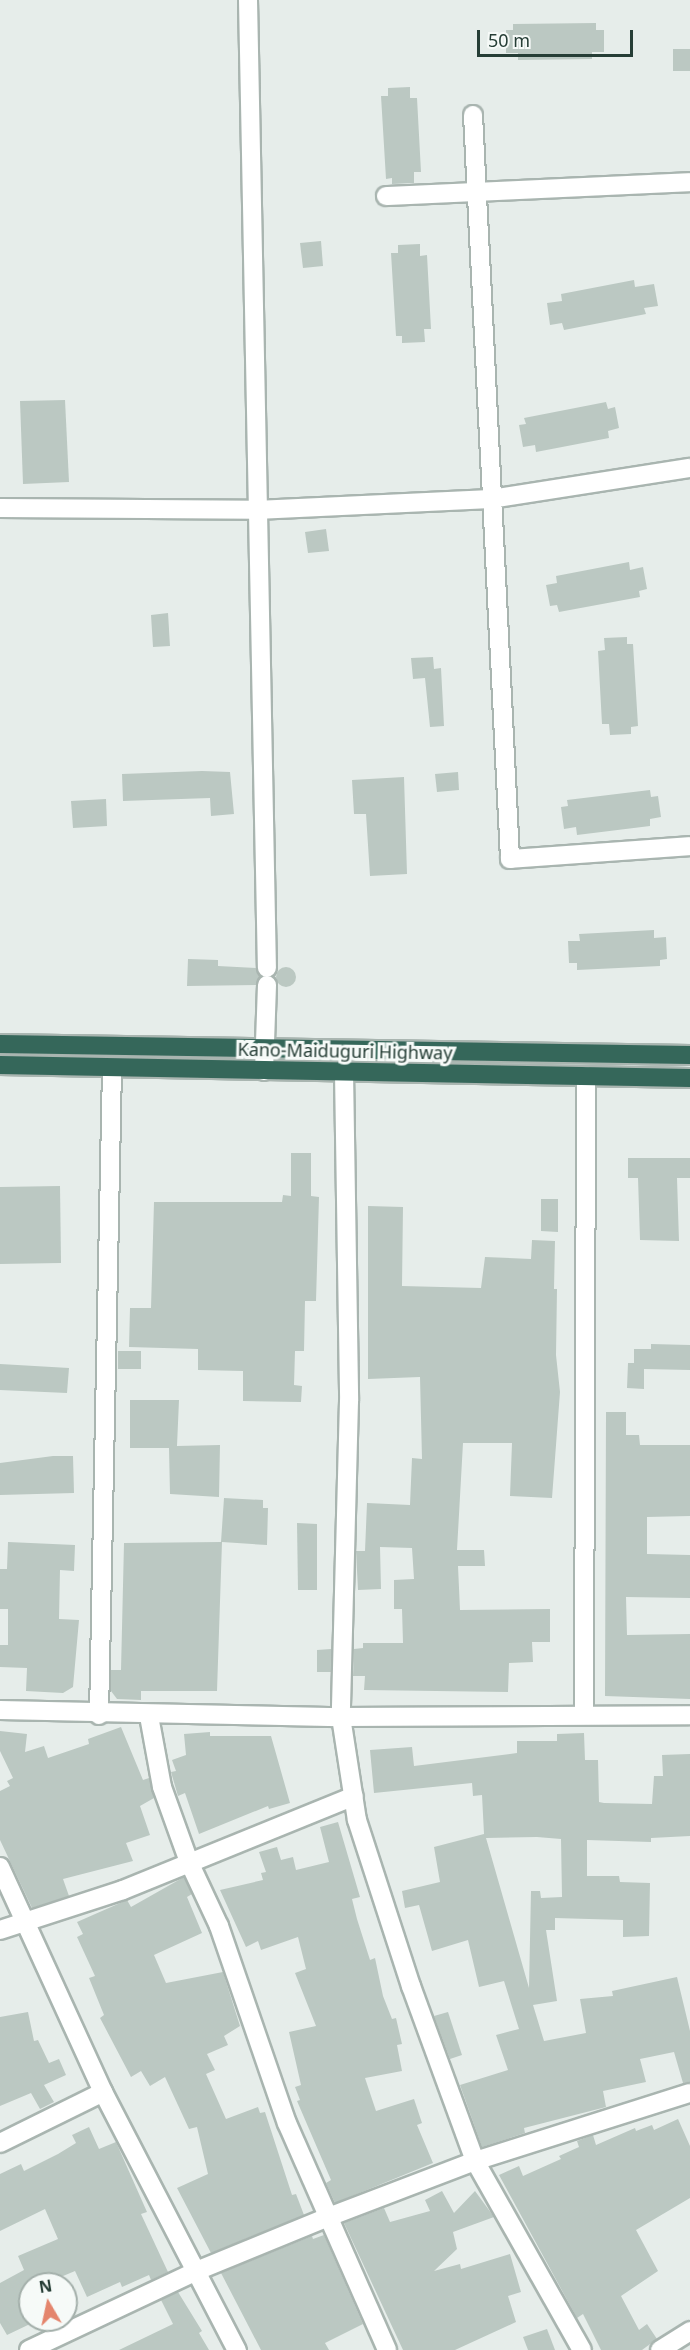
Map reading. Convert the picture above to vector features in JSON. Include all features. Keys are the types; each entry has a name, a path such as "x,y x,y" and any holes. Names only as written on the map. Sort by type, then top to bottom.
{"highway":[{"name":"Kano-Maiduguri Highway","path":"0,1044 690,1055"},
{"name":"Kano-Maiduguri Highway","path":"0,1065 112,1070 690,1078"}],"street":[{"path":"248,0 256,510 267,977 264,1071"},
{"path":"473,115 510,859 690,846"},
{"path":"386,196 477,194 690,182"},
{"path":"0,508 256,510 491,499 690,468"},
{"path":"99,1715 112,1070"},
{"path":"344,1072 349,1401 340,1717 357,1820 411,1986 475,2161 582,2350"},
{"path":"584,1714 586,1076"},
{"path":"0,1710 149,1716 690,1715"},
{"path":"149,1716 162,1787 189,1862 219,1926 287,2122 326,2218 387,2350"},
{"path":"0,1930 123,1890 189,1862 259,1837 354,1796"},
{"path":"0,1868 103,2092 199,2270 237,2350"},
{"path":"0,2143 103,2092"},
{"path":"29,2350 199,2270 326,2218 475,2161 690,2093"},
{"path":"660,2350 690,2331"}],"building":[{"path":"596,23 596,30 604,30 604,52 592,52 592,59 518,60 518,53 506,53 506,30 513,30 513,24"},
{"path":"673,49 690,49 690,71 673,71"},
{"path":"410,87 410,98 417,98 421,172 414,172 414,183 392,184 392,178 386,179 381,96 388,96 388,88"},
{"path":"321,241 323,266 303,268 300,243"},
{"path":"420,244 420,256 427,255 431,329 424,329 425,342 402,343 402,336 396,336 391,253 398,253 398,245"},
{"path":"634,280 635,287 654,284 658,306 644,308 646,314 564,330 562,323 550,325 547,303 562,301 561,294"},
{"path":"65,400 69,482 23,484 20,401"},
{"path":"606,402 608,409 615,407 619,428 608,431 609,438 536,452 535,445 523,447 519,425 526,424 524,418"},
{"path":"326,529 329,551 308,553 305,532"},
{"path":"629,562 630,570 643,567 647,589 639,591 640,597 559,612 557,605 550,606 546,585 557,583 556,576"},
{"path":"168,613 170,646 153,647 151,615"},
{"path":"627,637 627,644 633,644 638,726 631,727 631,734 610,735 609,724 602,724 598,651 605,650 604,638"},
{"path":"433,657 434,669 441,668 444,726 430,727 425,678 413,679 411,658"},
{"path":"230,772 234,814 211,816 210,798 123,801 122,774"},
{"path":"458,772 459,790 437,792 435,774"},
{"path":"404,777 407,874 370,876 366,814 354,814 352,780"},
{"path":"650,790 651,797 658,796 661,817 650,819 650,826 577,835 576,827 564,829 561,807 568,806 567,800"},
{"path":"106,799 107,826 73,828 71,801"},
{"path":"654,930 654,938 666,937 667,959 660,960 660,966 577,970 577,963 569,963 568,941 580,941 579,934"},
{"path":"188,959 218,960 218,966 256,968 260,977 256,985 187,986"},
{"path":"286,967 293,970 296,977 293,984 286,987 279,984 276,977 279,970"},
{"path":"291,1153 311,1153 311,1196 319,1197 316,1301 305,1301 304,1351 295,1351 294,1385 302,1386 301,1402 243,1401 243,1371 198,1370 198,1349 129,1347 130,1308 151,1308 154,1202 282,1202 283,1195 291,1196"},
{"path":"628,1158 690,1158 690,1178 677,1178 679,1241 640,1240 638,1178 628,1178"},
{"path":"60,1186 61,1263 0,1264 0,1187"},
{"path":"541,1199 558,1199 558,1232 541,1231"},
{"path":"368,1206 403,1207 402,1286 481,1288 485,1257 531,1259 532,1240 555,1241 556,1355 560,1392 552,1498 510,1496 512,1443 463,1443 457,1550 484,1550 485,1566 458,1566 460,1610 550,1609 550,1642 532,1642 533,1662 509,1663 508,1692 364,1690 365,1676 353,1676 354,1649 363,1648 363,1643 403,1643 402,1609 394,1609 394,1580 414,1579 412,1548 380,1547 381,1589 358,1590 356,1551 365,1551 367,1503 410,1505 412,1458 422,1459 420,1377 368,1379"},
{"path":"651,1344 690,1345 690,1370 644,1369 644,1389 627,1388 628,1363 634,1363 634,1349 651,1349"},
{"path":"118,1351 141,1351 141,1369 118,1369"},
{"path":"0,1364 69,1368 67,1393 0,1390"},
{"path":"130,1400 179,1400 177,1446 220,1445 219,1497 170,1494 169,1448 130,1448"},
{"path":"606,1412 626,1412 626,1435 639,1435 640,1445 690,1445 690,1516 647,1517 647,1554 690,1555 690,1598 626,1597 627,1635 690,1634 690,1699 605,1696"},
{"path":"53,1456 73,1456 74,1493 0,1495 0,1463"},
{"path":"224,1498 263,1500 263,1508 268,1508 267,1545 222,1542 217,1691 141,1691 141,1700 117,1699 111,1691 111,1670 121,1670 124,1543 221,1542"},
{"path":"297,1523 317,1524 317,1590 298,1590"},
{"path":"8,1542 75,1545 74,1571 60,1570 59,1619 79,1620 73,1687 63,1693 26,1691 27,1668 0,1667 0,1645 8,1645 8,1609 0,1609 0,1569 7,1569"},
{"path":"331,1649 331,1672 317,1672 317,1650"},
{"path":"121,1727 143,1780 149,1778 154,1798 140,1806 150,1835 126,1843 133,1861 63,1879 69,1896 32,1908 0,1840 0,1791 10,1786 7,1781 13,1778 0,1751 0,1731 27,1734 25,1752 44,1746 48,1758 89,1744 88,1739"},
{"path":"210,1732 210,1736 271,1736 290,1803 269,1809 268,1806 199,1834 185,1793 178,1796 171,1772 176,1771 172,1760 186,1755 184,1734"},
{"path":"584,1733 585,1760 598,1760 599,1802 604,1803 652,1804 654,1776 663,1776 662,1755 690,1754 690,1836 651,1838 651,1842 587,1840 587,1876 619,1876 620,1882 650,1883 649,1936 623,1937 623,1920 555,1918 555,1930 546,1930 557,2001 533,2005 544,2041 586,2033 580,1999 613,1996 612,1991 677,1977 690,2031 690,2082 683,2083 674,2052 640,2059 646,2082 603,2091 606,2107 524,2128 525,2133 482,2147 460,2085 508,2070 496,2035 519,2029 504,1981 479,1987 468,1940 432,1951 419,1905 405,1908 402,1891 440,1882 434,1847 484,1834 482,1795 473,1796 472,1783 374,1793 370,1750 412,1747 414,1766 517,1753 517,1741 557,1741 557,1734","holes":["486,1838 561,1839 562,1897 541,1898 540,1891 531,1891 529,1988"]},
{"path":"338,1822 360,1897 352,1899 357,1919 370,1960 375,1958 383,1996 392,2019 396,2018 402,2044 397,2045 402,2071 365,2078 376,2111 414,2099 422,2123 417,2125 433,2163 335,2203 326,2183 331,2180 297,2101 300,2100 295,2087 301,2085 289,2032 316,2026 295,1973 306,1969 298,1937 261,1950 258,1941 246,1947 220,1890 263,1880 261,1873 266,1872 259,1852 277,1847 281,1860 293,1857 296,1870 329,1862 320,1827"},
{"path":"184,1877 192,1894 187,1897 202,1933 154,1955 166,1983 223,1972 240,2026 224,2036 228,2045 207,2054 215,2070 206,2074 226,2119 258,2107 260,2113 265,2112 292,2195 296,2194 304,2215 211,2253 177,2188 208,2174 197,2127 189,2129 165,2077 150,2086 141,2071 131,2077 100,2018 104,2015 89,1978 95,1976 77,1937 83,1934 77,1922 127,1900 131,1907"},
{"path":"28,2012 34,2041 38,2040 49,2063 59,2059 66,2075 44,2085 54,2102 40,2109 31,2093 0,2106 0,2017"},
{"path":"448,2012 462,2055 450,2059 434,2016"},
{"path":"678,2119 690,2146 690,2198 636,2230 658,2271 621,2296 639,2330 647,2324 657,2339 642,2350 601,2350 583,2314 577,2318 499,2175 519,2166 523,2176 561,2159 559,2156 579,2147 577,2141 593,2135 596,2145 635,2128 636,2131 652,2125 654,2130"},
{"path":"89,2127 99,2149 116,2142 147,2212 141,2214 168,2272 151,2280 149,2275 122,2287 120,2282 87,2297 78,2278 78,2272 20,2272 24,2270 18,2256 58,2239 45,2209 0,2231 0,2174 21,2164 24,2171 58,2154 76,2143 72,2135"},
{"path":"442,2191 454,2213 475,2191 494,2217 453,2232 457,2249 434,2271 460,2264 461,2269 510,2254 521,2292 508,2296 516,2322 455,2350 403,2350 344,2223 384,2208 390,2222 430,2211 425,2200"},
{"path":"324,2235 363,2324 325,2343 329,2350 261,2350 221,2273 312,2236 313,2239"},
{"path":"18,2273 18,2330 7,2335 0,2323 0,2283"},
{"path":"178,2292 202,2331 199,2333 209,2350 119,2350 173,2324 161,2300"},
{"path":"547,2329 555,2350 528,2350 523,2337"}]}
